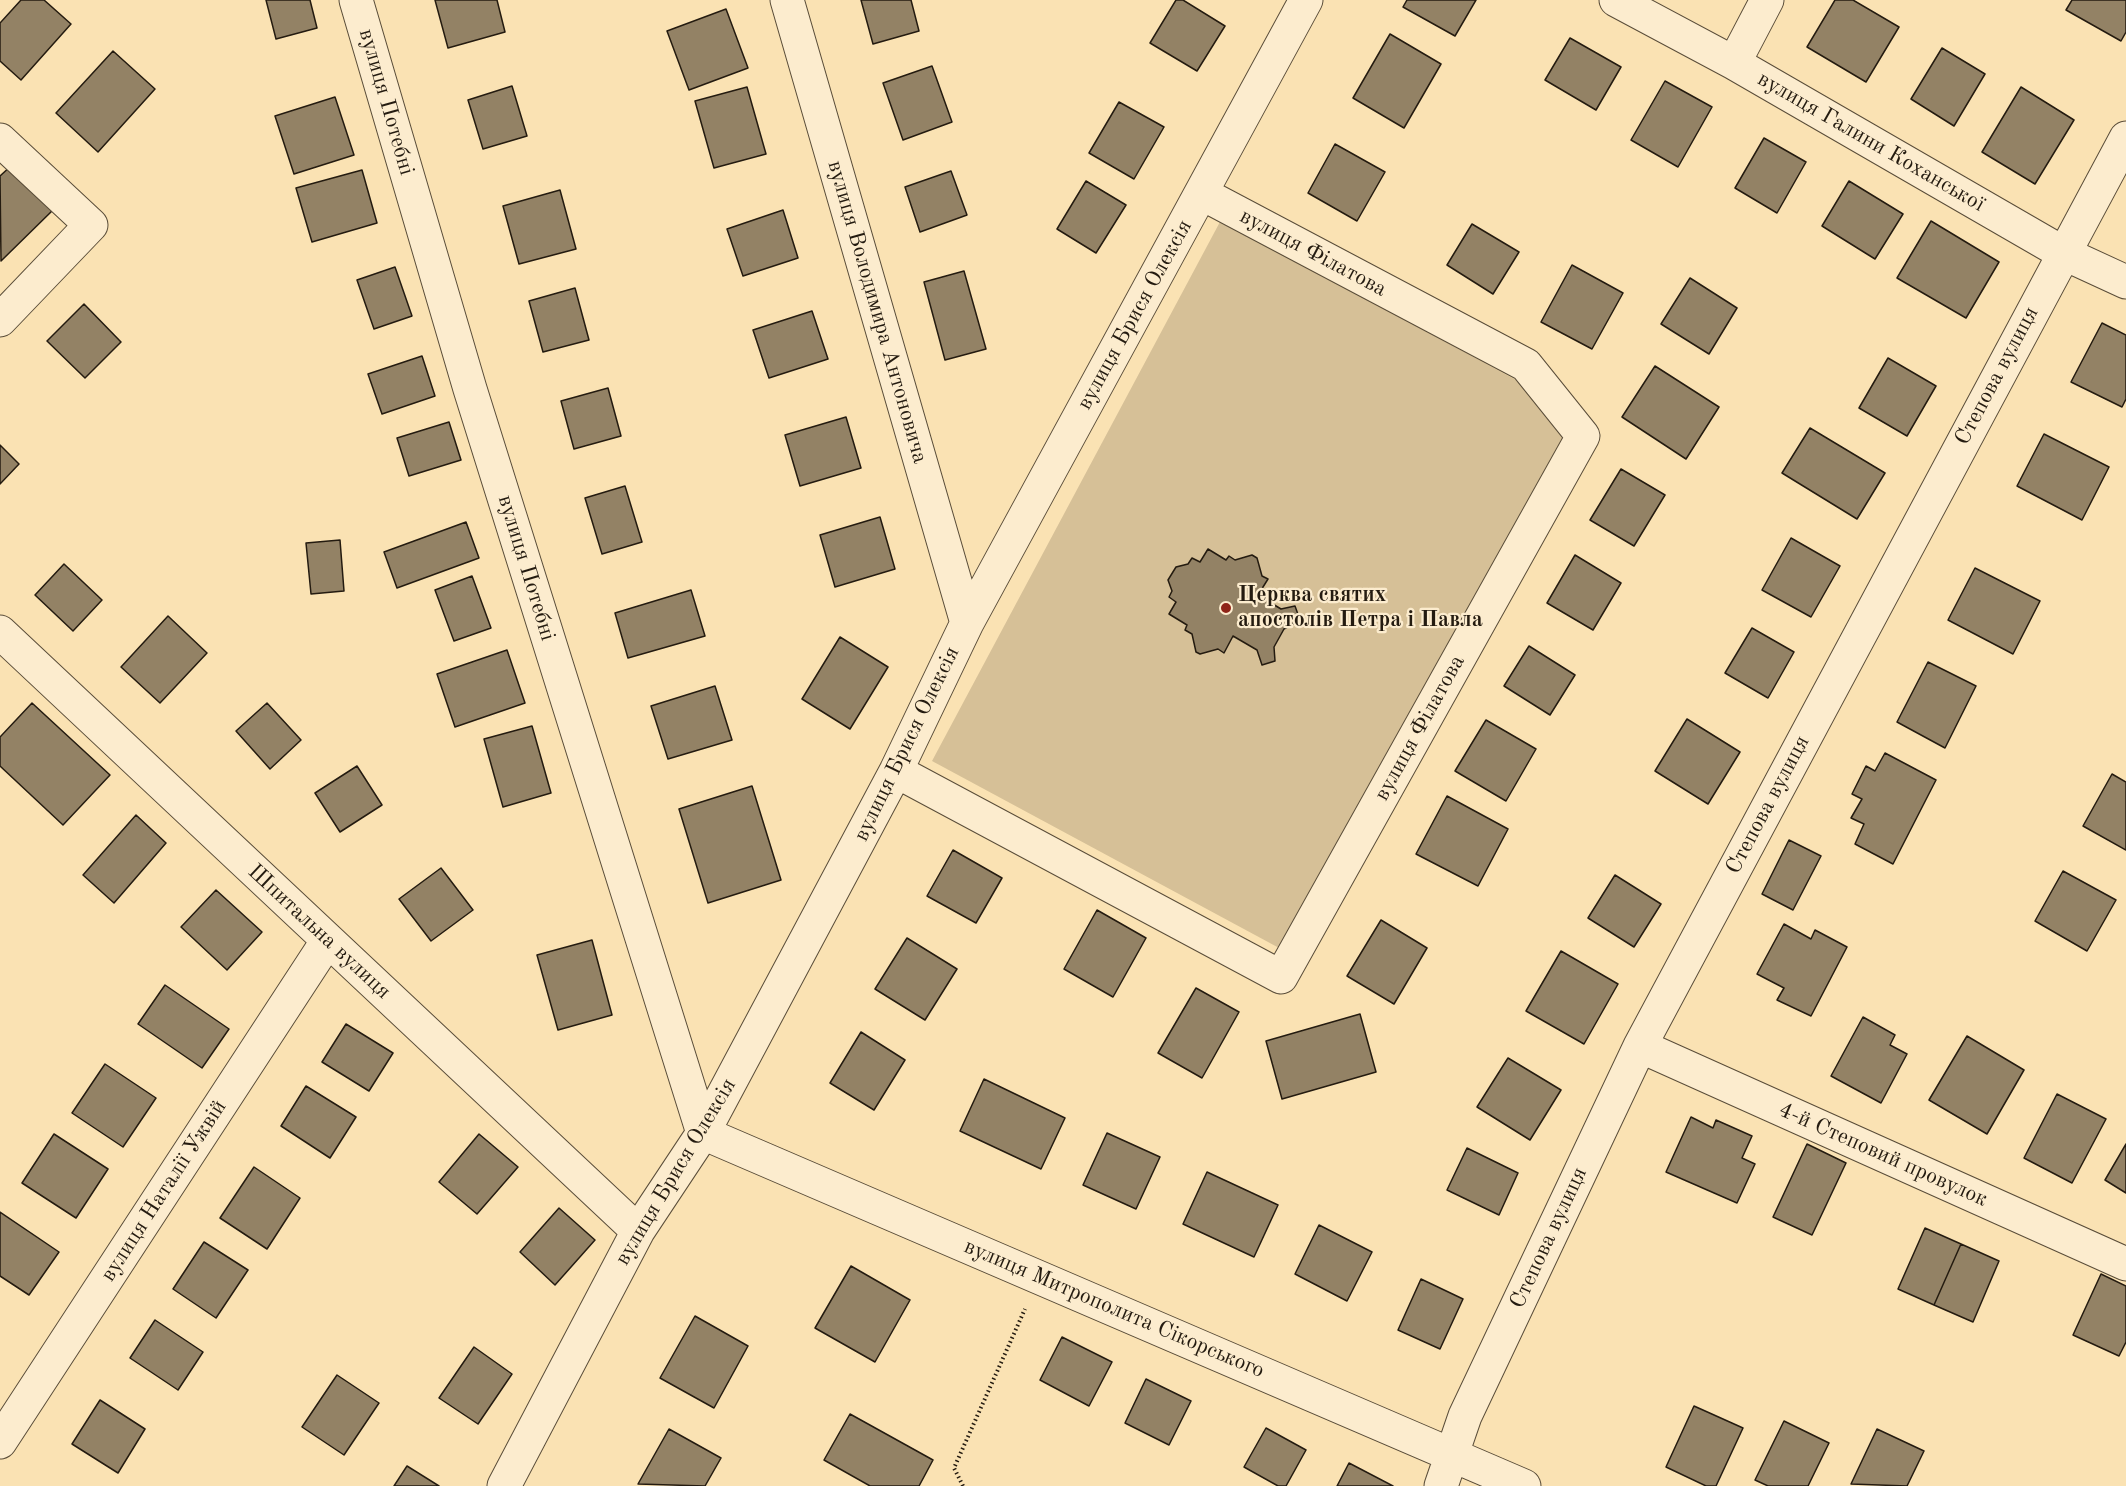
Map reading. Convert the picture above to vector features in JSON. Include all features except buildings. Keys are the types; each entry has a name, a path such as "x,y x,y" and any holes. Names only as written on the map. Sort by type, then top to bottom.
{"street":[{"name":"вулиця Потебні","path":"356,0 470,389 703,1133"},
{"name":"вулиця Володимира Антоновича","path":"787,0 967,624"},
{"name":"вулиця Брися Олексія","path":"504,1486 638,1231 703,1133 896,771 967,624 1306,0"},
{"name":"вулиця Галини Коханської","path":"1617,0 1734,63 2063,253 2126,282"},
{"path":"1734,63 1767,0"},
{"name":"Степова вулиця","path":"1441,1486 1466,1416 1640,1046 2126,138"},
{"path":"0,140 91,225 0,320"},
{"name":"вулиця Філатова","path":"896,771 1281,976 1583,436 1526,365 1201,193"},
{"name":"Шпитальна вулиця","path":"0,632 638,1231"},
{"name":"вулиця Наталії Ужвій","path":"0,1442 328,940"},
{"name":"4-й Степовий провулок","path":"1640,1046 2126,1264"},
{"name":"вулиця Митрополита Сікорського","path":"703,1133 1524,1486"}],"path":[{"path":"963,1486 954,1468 1039,1277"}],"shaded area":[{"path":"1221,220 1516,380 1568,439 1281,949 932,761"}],"place":[{"name":"Церква святих апостолів Петра і Павла","path":"1226,608"}]}
